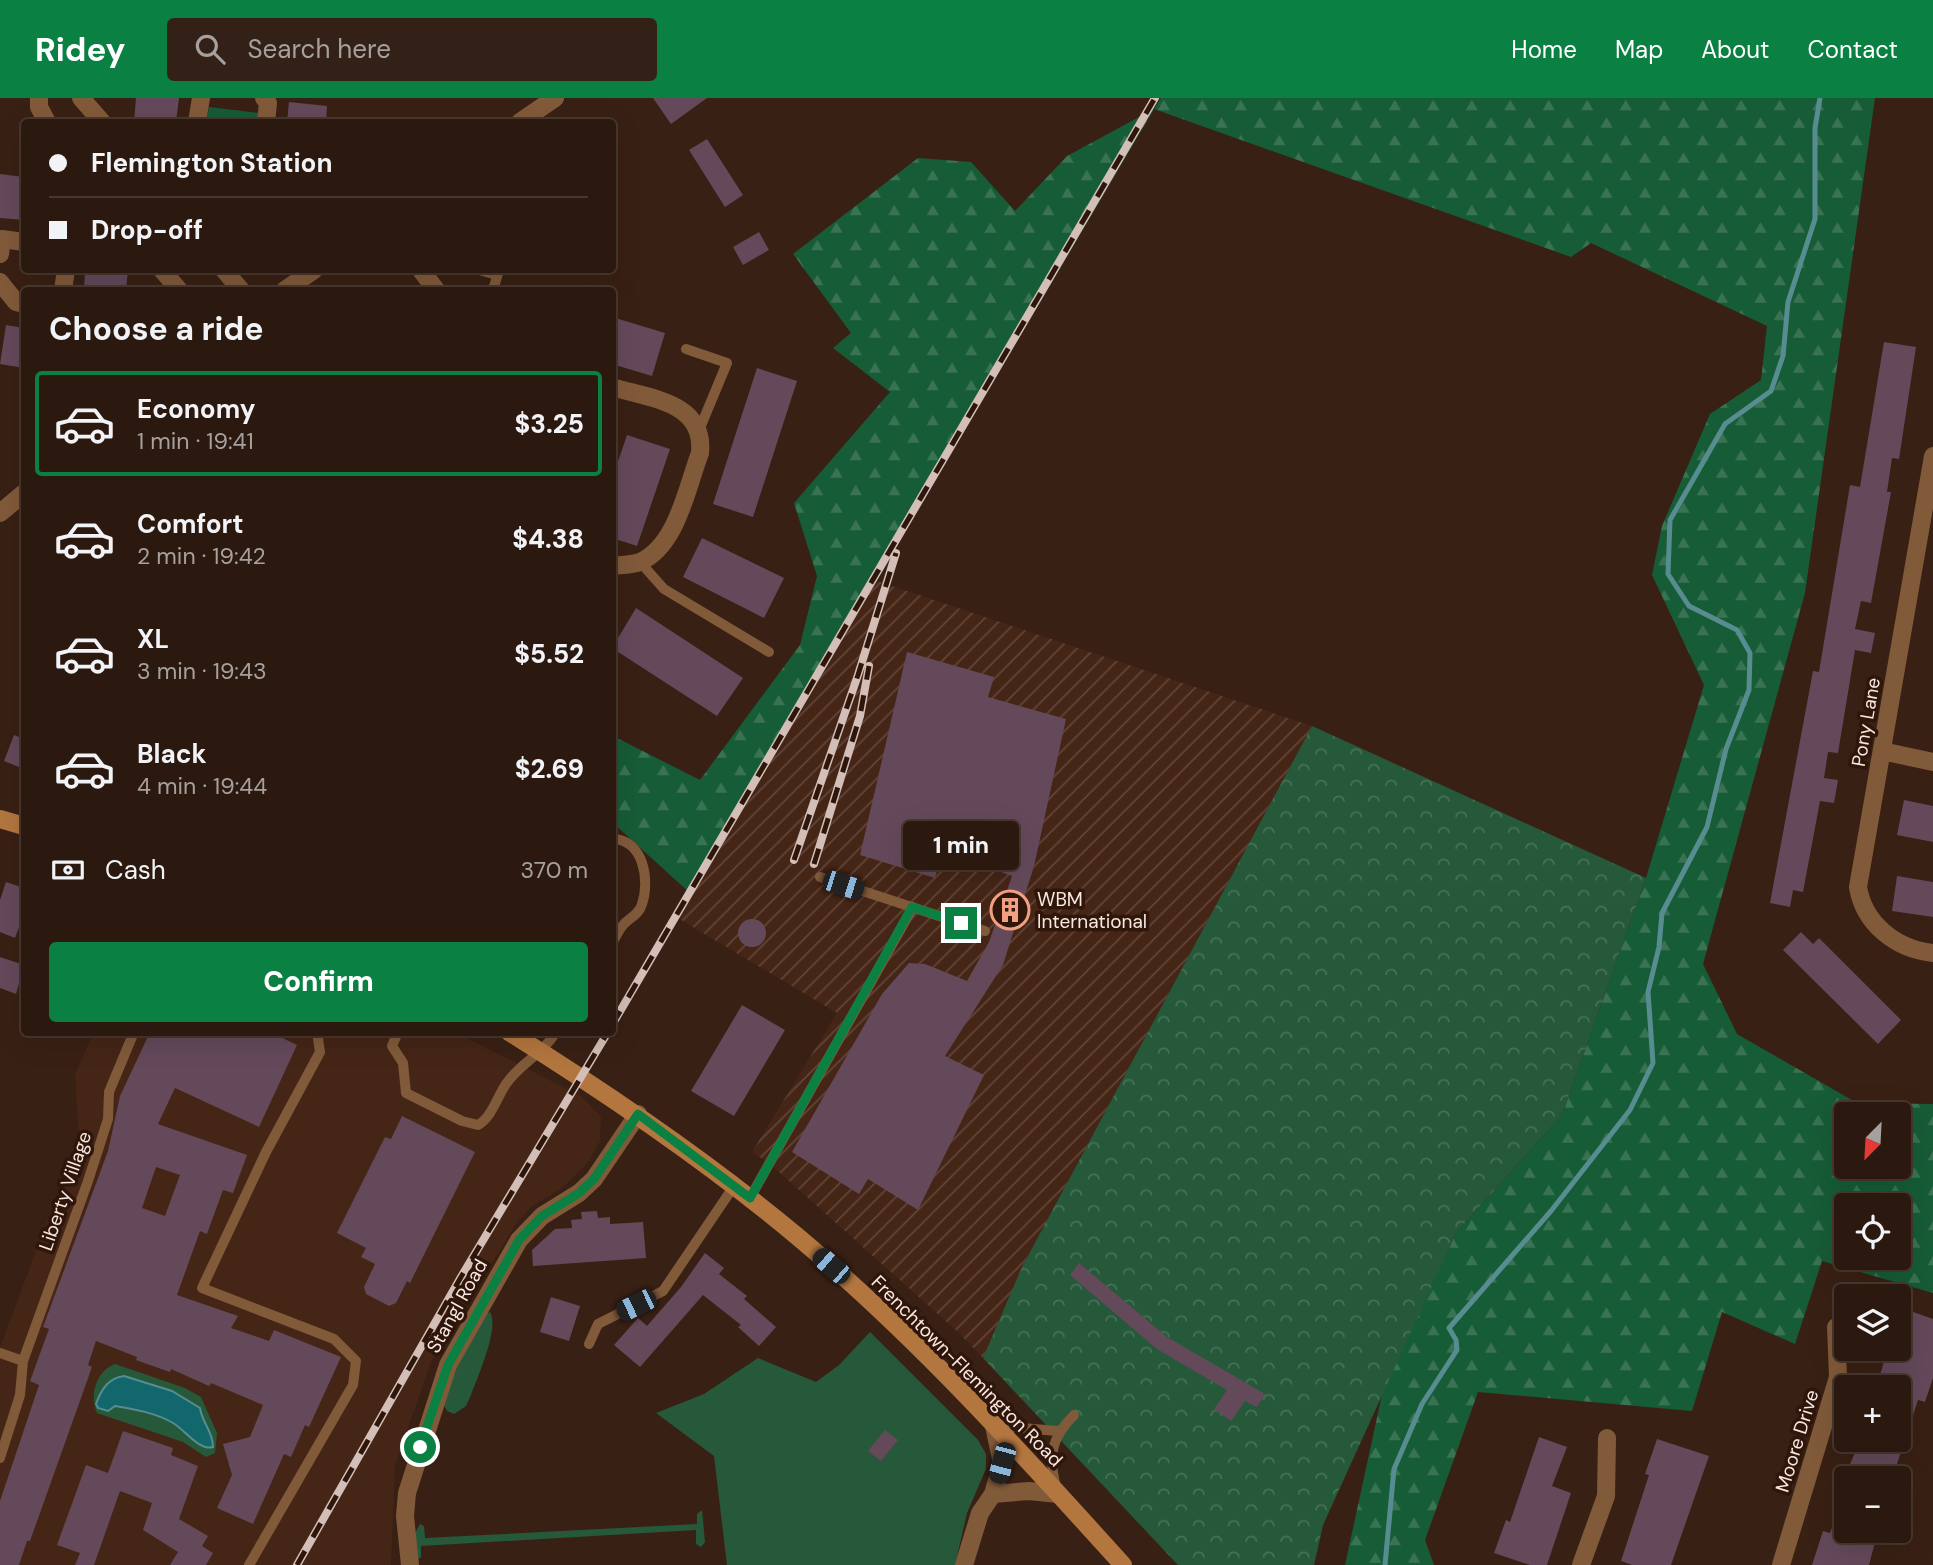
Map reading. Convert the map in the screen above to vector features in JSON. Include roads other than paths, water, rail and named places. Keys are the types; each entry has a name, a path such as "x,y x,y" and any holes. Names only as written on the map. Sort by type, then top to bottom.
{"main road":[{"path":"1,821 21,825"},
{"name":"Frenchtown-Flemington Road","path":"519,1036 638,1114 750,1198 864,1295 994,1426 1123,1565"}],"street":[{"path":"39,98 39,107 45,119"},
{"path":"81,98 99,119"},
{"path":"198,119 201,98"},
{"path":"264,98 268,103 266,119"},
{"path":"524,119 555,98"},
{"path":"0,254 2,239 21,242"},
{"path":"165,273 176,287"},
{"path":"227,273 238,287"},
{"path":"289,287 310,273"},
{"path":"0,282 16,302 21,303"},
{"path":"616,388 682,410 692,417 699,428 700,453 668,535 656,550 640,562 616,565"},
{"name":"Pony Lane","path":"1933,456 1858,887 1861,904 1875,926 1919,952 1933,953"},
{"path":"0,513 21,496"},
{"path":"1915,562 1933,565"},
{"path":"1882,751 1933,762"},
{"name":"Stangl Road","path":"410,1565 405,1516 409,1482 431,1412 456,1348 519,1240 542,1216 579,1193 594,1179 638,1114"},
{"name":"Moore Drive","path":"1781,1565 1838,1377 1837,1361"},
{"path":"964,1565 980,1513 993,1494 1002,1463 994,1426"},
{"path":"1581,1565 1606,1496 1607,1438"},
{"path":"993,1494 1029,1491 1058,1494"}],"lane":[{"path":"686,349 727,363 699,428"},
{"path":"640,562 664,589 769,652"},
{"path":"616,841 634,848 646,872 642,905 616,937"},
{"path":"820,877 985,931"},
{"path":"750,1198 912,907"},
{"name":"Liberty Village","path":"0,1458 20,1395 23,1361 108,1119 109,1092 132,1036"},
{"path":"249,1565 353,1385 356,1361 334,1339 202,1288 266,1152 320,1052 318,1036"},
{"path":"396,1036 392,1046 403,1063 406,1093 462,1121 478,1125 490,1113 515,1072 542,1053 553,1036"},
{"path":"589,1344 598,1324 663,1291 734,1186"},
{"path":"0,1353 23,1361"},
{"path":"1058,1494 1051,1464 1058,1431 1074,1415"},
{"path":"994,1426 1058,1431"}],"water":[{"path":"124,1376 172,1391 200,1408 213,1447 203,1446 173,1423 152,1414 115,1406 108,1411 98,1408 96,1404 106,1386 114,1379"}],"waterway":[{"path":"1385,1565 1394,1469 1422,1404 1457,1350 1456,1340 1449,1328 1551,1211 1630,1110 1653,1063 1648,992 1659,947 1662,913 1707,827 1726,749 1749,690 1750,653 1737,630 1689,606 1668,574 1670,520 1725,424 1771,391 1783,356 1788,302 1815,219 1815,128 1820,98"}],"railway":[{"path":"616,1018 1155,98"},
{"path":"794,860 858,675 896,553"},
{"path":"814,864 860,716 869,666"},
{"path":"297,1565 461,1277 606,1036"}],"place":[{"name":"WBM International","path":"1010,910"}]}
